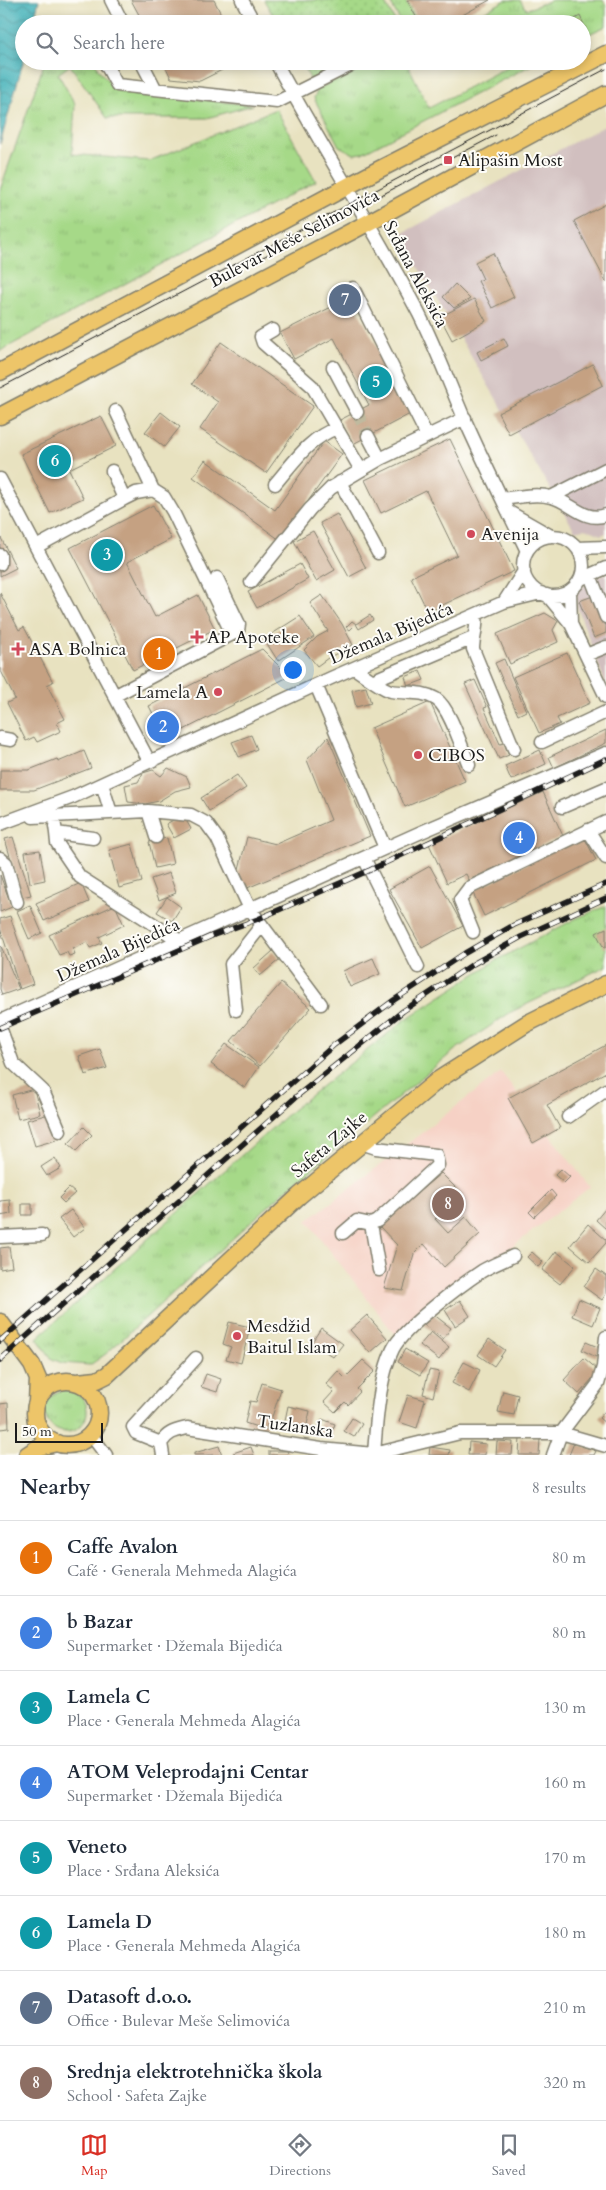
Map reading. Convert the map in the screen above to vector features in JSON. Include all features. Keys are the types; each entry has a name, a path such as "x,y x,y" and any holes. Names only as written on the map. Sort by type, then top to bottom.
{"main road":[{"name":"Bulevar Meše Selimovića","path":"591,62 606,54"},
{"name":"Bulevar Meše Selimovića","path":"0,372 346,187 575,70"},
{"name":"Bulevar Meše Selimovića","path":"0,416 369,222 606,94"},
{"name":"Safeta Zajke","path":"72,1381 97,1380 107,1374 299,1196 438,1080 526,1024 606,984"},
{"path":"0,1322 32,1365 38,1379 35,1412 37,1422 41,1431 57,1443"},
{"path":"28,1454 39,1447 57,1443 75,1444 91,1435 98,1421 99,1405 87,1387 45,1374 32,1365"},
{"name":"Safeta Zajke","path":"99,1405 99,1393 107,1374"},
{"path":"37,1402 48,1387 72,1381"},
{"path":"28,1454 37,1422"}],"street":[{"path":"111,0 118,15"},
{"path":"242,0 250,15"},
{"path":"109,70 117,85 277,102 342,70"},
{"path":"146,70 155,88"},
{"name":"Srđana Aleksića","path":"280,70 346,187 369,222 440,356 465,418 527,551"},
{"path":"353,288 427,436"},
{"path":"273,330 261,336 263,343 312,386 361,470"},
{"path":"333,367 357,412"},
{"path":"116,411 153,490 164,497 173,512 232,634"},
{"path":"251,582 323,495 340,482 380,459 465,418"},
{"path":"275,484 311,442 323,433 337,428"},
{"path":"368,436 380,459"},
{"path":"502,499 551,497 606,468"},
{"path":"112,472 124,499"},
{"path":"0,479 116,695 149,761"},
{"path":"340,482 378,553"},
{"path":"36,547 136,493 153,490"},
{"path":"551,497 587,515 601,517 606,515"},
{"path":"509,512 551,536"},
{"path":"606,617 585,577 583,563 577,548 561,537 551,536 542,538 533,544 527,551 524,561 524,570 530,586 544,594 570,624 606,697"},
{"path":"577,548 606,547"},
{"path":"0,555 0,564"},
{"path":"544,594 555,596 570,590 585,577 606,568"},
{"path":"504,602 524,570"},
{"path":"116,695 238,631 239,624 217,578"},
{"path":"570,590 570,624"},
{"name":"Džemala Bijedića","path":"0,824 102,784 316,685 504,602 544,594"},
{"path":"476,615 477,624 473,638 473,649 514,749"},
{"path":"374,680 473,638"},
{"path":"586,655 606,646"},
{"path":"355,669 374,680 383,688 391,691 416,691 437,700 447,714 469,765"},
{"path":"316,685 385,848"},
{"path":"542,742 606,712"},
{"name":"Džemala Bijedića","path":"0,1021 385,848 606,753"},
{"path":"102,784 111,813"},
{"path":"562,807 606,788"},
{"path":"148,811 156,837"},
{"name":"Džemala Bijedića","path":"20,817 148,811 192,815 206,823 217,838 250,909"},
{"path":"53,816 57,843 80,877 180,941"},
{"path":"473,932 460,900 469,888 606,822"},
{"path":"588,830 606,858"},
{"path":"56,833 93,838"},
{"path":"0,858 6,863 17,902"},
{"path":"364,858 418,967"},
{"path":"250,909 321,1004"},
{"path":"236,1010 231,964 262,925"},
{"path":"0,1027 13,1063 43,1091 60,1131"},
{"path":"568,1117 606,1090"},
{"path":"343,1233 357,1221 371,1224 377,1221 438,1165 436,1154 376,1148 361,1143"},
{"path":"371,1224 379,1270"},
{"path":"0,1237 42,1235"},
{"path":"374,1454 384,1376 392,1350 399,1338 425,1314 482,1271 513,1256"},
{"path":"553,1455 561,1433 598,1384 603,1366 606,1337"},
{"path":"162,1449 136,1433 133,1427 196,1358"},
{"name":"Tuzlanska","path":"162,1449 166,1435 174,1431 198,1429 321,1449 374,1454 460,1433 561,1433 606,1446"},
{"path":"91,1435 106,1455"}],"shaded area":[{"path":"606,125 606,533 601,535 583,529 575,531 399,235"},
{"path":"606,573 606,685 576,604 577,590"},
{"path":"501,1072 590,1187 396,1336 307,1221"}],"green space":[{"path":"264,0 383,0 392,15 273,15"},
{"path":"389,0 405,0 413,15 397,15"},
{"path":"506,0 520,0 525,8 528,9 552,0 603,0 606,6 606,26 591,33 591,15 483,15 482,13"},
{"path":"42,70 63,70 58,74 75,104 72,154 149,161 276,109 316,181 0,351 0,190"},
{"path":"73,70 99,70 117,91 253,105 207,118 107,118"},
{"path":"305,70 329,70 311,80"},
{"path":"353,70 410,70 429,108 501,70 522,70 362,153 354,154 339,146 314,98 318,89"},
{"path":"606,906 606,966 511,1012 455,1050 286,1190 107,1353 90,1365 62,1363 52,1359 37,1338 290,1112 406,1019 495,961 575,919"},
{"path":"66,1390 81,1396 87,1411 81,1426 66,1432 51,1426 45,1411 51,1396"}],"water":[{"path":"0,0 39,0 35,15 15,15 15,70 21,70 0,144"}],"building":[{"path":"131,0 214,0 222,15 139,15"},
{"path":"407,0 490,0 462,15 415,15"},
{"path":"167,70 222,70 200,81 171,78"},
{"path":"606,204 606,282 574,221"},
{"path":"493,253 514,297 492,308 478,281 483,279 475,262"},
{"path":"455,284 470,299 454,308 443,297"},
{"path":"351,297 412,413 353,444 340,420 369,405 334,338 294,359 280,333"},
{"path":"474,299 486,321 452,340 440,317"},
{"path":"504,338 508,346 481,360 477,352"},
{"path":"221,342 313,406 266,473 200,429 218,402 192,384"},
{"path":"593,364 603,385 509,434 498,413"},
{"path":"161,412 180,427 164,447 145,432"},
{"path":"101,416 116,446 69,469 83,498 50,513 21,454"},
{"name":"Avenija","path":"450,439 514,571 428,612 411,577 457,555 426,491 381,513 365,480"},
{"path":"324,441 342,454 280,540 193,477 205,460 275,510"},
{"path":"153,505 171,539 127,562 155,617 198,595 215,629 133,670 70,548"},
{"path":"337,514 366,568 349,577 320,523"},
{"path":"313,531 335,570 316,581 294,541"},
{"path":"0,536 16,568 0,576"},
{"path":"300,564 308,579 257,608 248,592"},
{"name":"ASA Bolnica","path":"0,593 19,630 24,627 53,682 47,685 65,719 57,723 61,731 37,742 34,737 26,741 7,703 15,699 0,669"},
{"path":"322,595 342,624 353,645 317,666 304,650 317,637 328,631 310,603"},
{"path":"593,596 606,626 606,633 594,638 579,601"},
{"path":"545,613 558,621 553,630 558,642 510,664 497,634"},
{"path":"370,615 373,620 359,629 356,624"},
{"path":"300,616 314,637 278,661 264,639"},
{"path":"352,621 356,624 350,630 346,627"},
{"name":"Lamela A","path":"262,649 282,669 286,678 166,739 149,706"},
{"path":"567,653 590,703 557,718 560,724 539,733 513,677"},
{"path":"504,659 526,711 518,715 495,663"},
{"path":"420,671 424,680 408,686 405,677"},
{"path":"475,680 487,707 484,708 500,744 504,743 509,755 499,759 465,684"},
{"path":"366,687 371,703 356,707 352,690"},
{"name":"CIBOS","path":"430,702 465,781 405,807 371,728"},
{"path":"606,730 606,743 554,768 549,757"},
{"path":"251,735 257,749 239,757 232,742"},
{"path":"328,737 370,836 245,889 238,873 247,837 276,844 331,820 307,760"},
{"path":"540,750 546,764 511,780 505,766"},
{"path":"84,751 91,768 34,790 0,790 0,770 29,770 57,759 58,762"},
{"path":"168,768 187,777 191,787 175,791 159,801 145,804 128,802 125,785 138,782 143,773 153,770 161,776"},
{"path":"237,775 246,788 209,811 201,798"},
{"path":"543,792 563,836 469,880 466,874 447,883 429,844"},
{"path":"183,815 191,829 174,838 166,824"},
{"path":"583,835 596,860 484,916 472,891"},
{"path":"13,837 31,895 22,897 5,839"},
{"path":"167,838 173,864 155,868 149,842"},
{"path":"132,844 142,882 119,888 109,850"},
{"path":"40,850 45,880 30,883 25,852"},
{"path":"430,866 463,926 422,948 389,889"},
{"path":"169,873 176,893 159,900 151,879"},
{"path":"0,875 12,907 0,912"},
{"path":"81,883 89,902 44,921 36,903"},
{"path":"167,897 181,907 172,921 157,912"},
{"path":"30,905 42,933 29,939 17,911"},
{"path":"115,905 124,925 99,937 102,943 90,948 87,942 73,949 75,954 69,956 67,952 59,955 49,935"},
{"path":"10,916 33,984 20,989 0,928 0,919"},
{"path":"606,928 606,947 604,948 596,933"},
{"path":"1,946 19,989 2,995 0,989"},
{"path":"273,951 280,959 260,976 254,968"},
{"path":"373,958 380,974 350,987 343,971"},
{"path":"281,983 311,1008 260,1066 231,1041"},
{"path":"226,1044 259,1067 245,1088 211,1064"},
{"path":"606,1045 606,1072 547,1105 560,1128 533,1143 508,1098"},
{"path":"100,1049 107,1068 85,1075 79,1056"},
{"path":"34,1089 40,1114 18,1119 12,1095"},
{"path":"49,1114 56,1140 35,1146 27,1120"},
{"path":"84,1127 92,1135 76,1151 68,1144"},
{"path":"55,1158 61,1168 47,1176 41,1167"},
{"path":"561,1169 570,1177 564,1183 555,1175"},
{"path":"441,1173 463,1195 435,1219 448,1233 466,1217 480,1234 444,1267 424,1244 414,1254 403,1291 384,1288 397,1245 379,1226"},
{"path":"69,1188 75,1193 64,1203 59,1198"},
{"path":"551,1190 556,1196 534,1217 529,1212"},
{"path":"10,1200 11,1214 0,1216 0,1201"},
{"path":"22,1204 32,1204 32,1215 22,1215"},
{"path":"606,1208 606,1229 596,1220"},
{"path":"71,1210 85,1228 73,1237 59,1219"},
{"path":"588,1224 606,1240 606,1243 589,1262 570,1246"},
{"path":"9,1247 12,1267 0,1269 0,1248"},
{"path":"556,1251 575,1266 560,1284 542,1270"},
{"path":"532,1252 543,1262 538,1267 527,1257"},
{"path":"596,1269 606,1276 606,1294 602,1300 584,1287"},
{"path":"579,1299 600,1308 593,1325 572,1316"},
{"path":"460,1300 470,1316 455,1326 445,1310"},
{"path":"433,1314 451,1328 443,1339 424,1325"},
{"path":"367,1315 387,1338 370,1353 350,1330"},
{"name":"Mesdžid Baitul Islam","path":"229,1322 250,1327 241,1363 226,1359 231,1347 223,1344"},
{"path":"321,1328 343,1344 333,1357 312,1342"},
{"path":"431,1332 449,1347 439,1360 420,1345"},
{"path":"489,1339 505,1350 494,1366 478,1355"},
{"path":"586,1342 600,1348 596,1357 582,1350"},
{"path":"405,1349 428,1363 420,1375 398,1362"},
{"path":"584,1358 599,1371 579,1394 564,1380"},
{"path":"363,1360 375,1371 357,1389 360,1392 348,1405 345,1402 335,1412 324,1402 334,1391 326,1384 338,1371 345,1378"},
{"path":"464,1362 480,1370 469,1392 452,1383"},
{"path":"429,1370 439,1372 433,1397 423,1394"},
{"path":"206,1374 221,1379 217,1392 201,1387"},
{"path":"262,1383 281,1389 266,1430 245,1423 250,1401 256,1402"},
{"path":"503,1391 518,1395 514,1415 498,1412"},
{"path":"408,1395 425,1400 417,1428 399,1422"},
{"path":"8,1403 9,1428 0,1429 0,1404"},
{"path":"288,1406 310,1411 306,1429 284,1425"},
{"path":"606,1410 606,1424 599,1418"},
{"path":"352,1418 362,1424 354,1437 344,1431"},
{"path":"322,1419 335,1424 330,1437 317,1432"},
{"path":"520,1438 540,1439 539,1455 519,1455"},
{"path":"497,1441 513,1442 512,1455 496,1455"},
{"path":"469,1442 486,1444 485,1455 468,1455"},
{"path":"574,1443 596,1451 594,1455 569,1455"},
{"path":"219,1446 222,1455 194,1455 194,1453"},
{"path":"251,1447 254,1455 234,1455 233,1453"},
{"path":"430,1447 450,1450 449,1455 429,1455"},
{"path":"269,1451 288,1451 287,1455 269,1455"}],"tunnel":[{"path":"357,412 368,436"}],"tram line":[{"path":"0,388 606,69"},
{"path":"261,258 496,135"}],"railway":[{"path":"0,1028 370,870 606,759"},
{"path":"0,1341 334,1045 394,1000 465,953 514,925 606,884"},
{"path":"0,1360 297,1096 403,1011 473,964 521,937 606,898"}],"place":[{"name":"Alipašin Most","path":"448,160"},
{"name":"Datasoft d.o.o.","path":"345,300"},
{"name":"Veneto","path":"376,382"},
{"name":"Lamela D","path":"55,461"},
{"name":"Avenija","path":"471,534"},
{"name":"Lamela C","path":"107,555"},
{"name":"AP Apoteke","path":"197,637"},
{"name":"ASA Bolnica","path":"18,649"},
{"name":"Caffe Avalon","path":"159,654"},
{"name":"Lamela A","path":"218,692"},
{"name":"b Bazar","path":"163,727"},
{"name":"CIBOS","path":"418,755"},
{"name":"ATOM Veleprodajni Centar","path":"519,838"},
{"name":"Srednja elektrotehnička škola","path":"448,1204"},
{"name":"Mesdžid Baitul Islam","path":"237,1336"}]}
